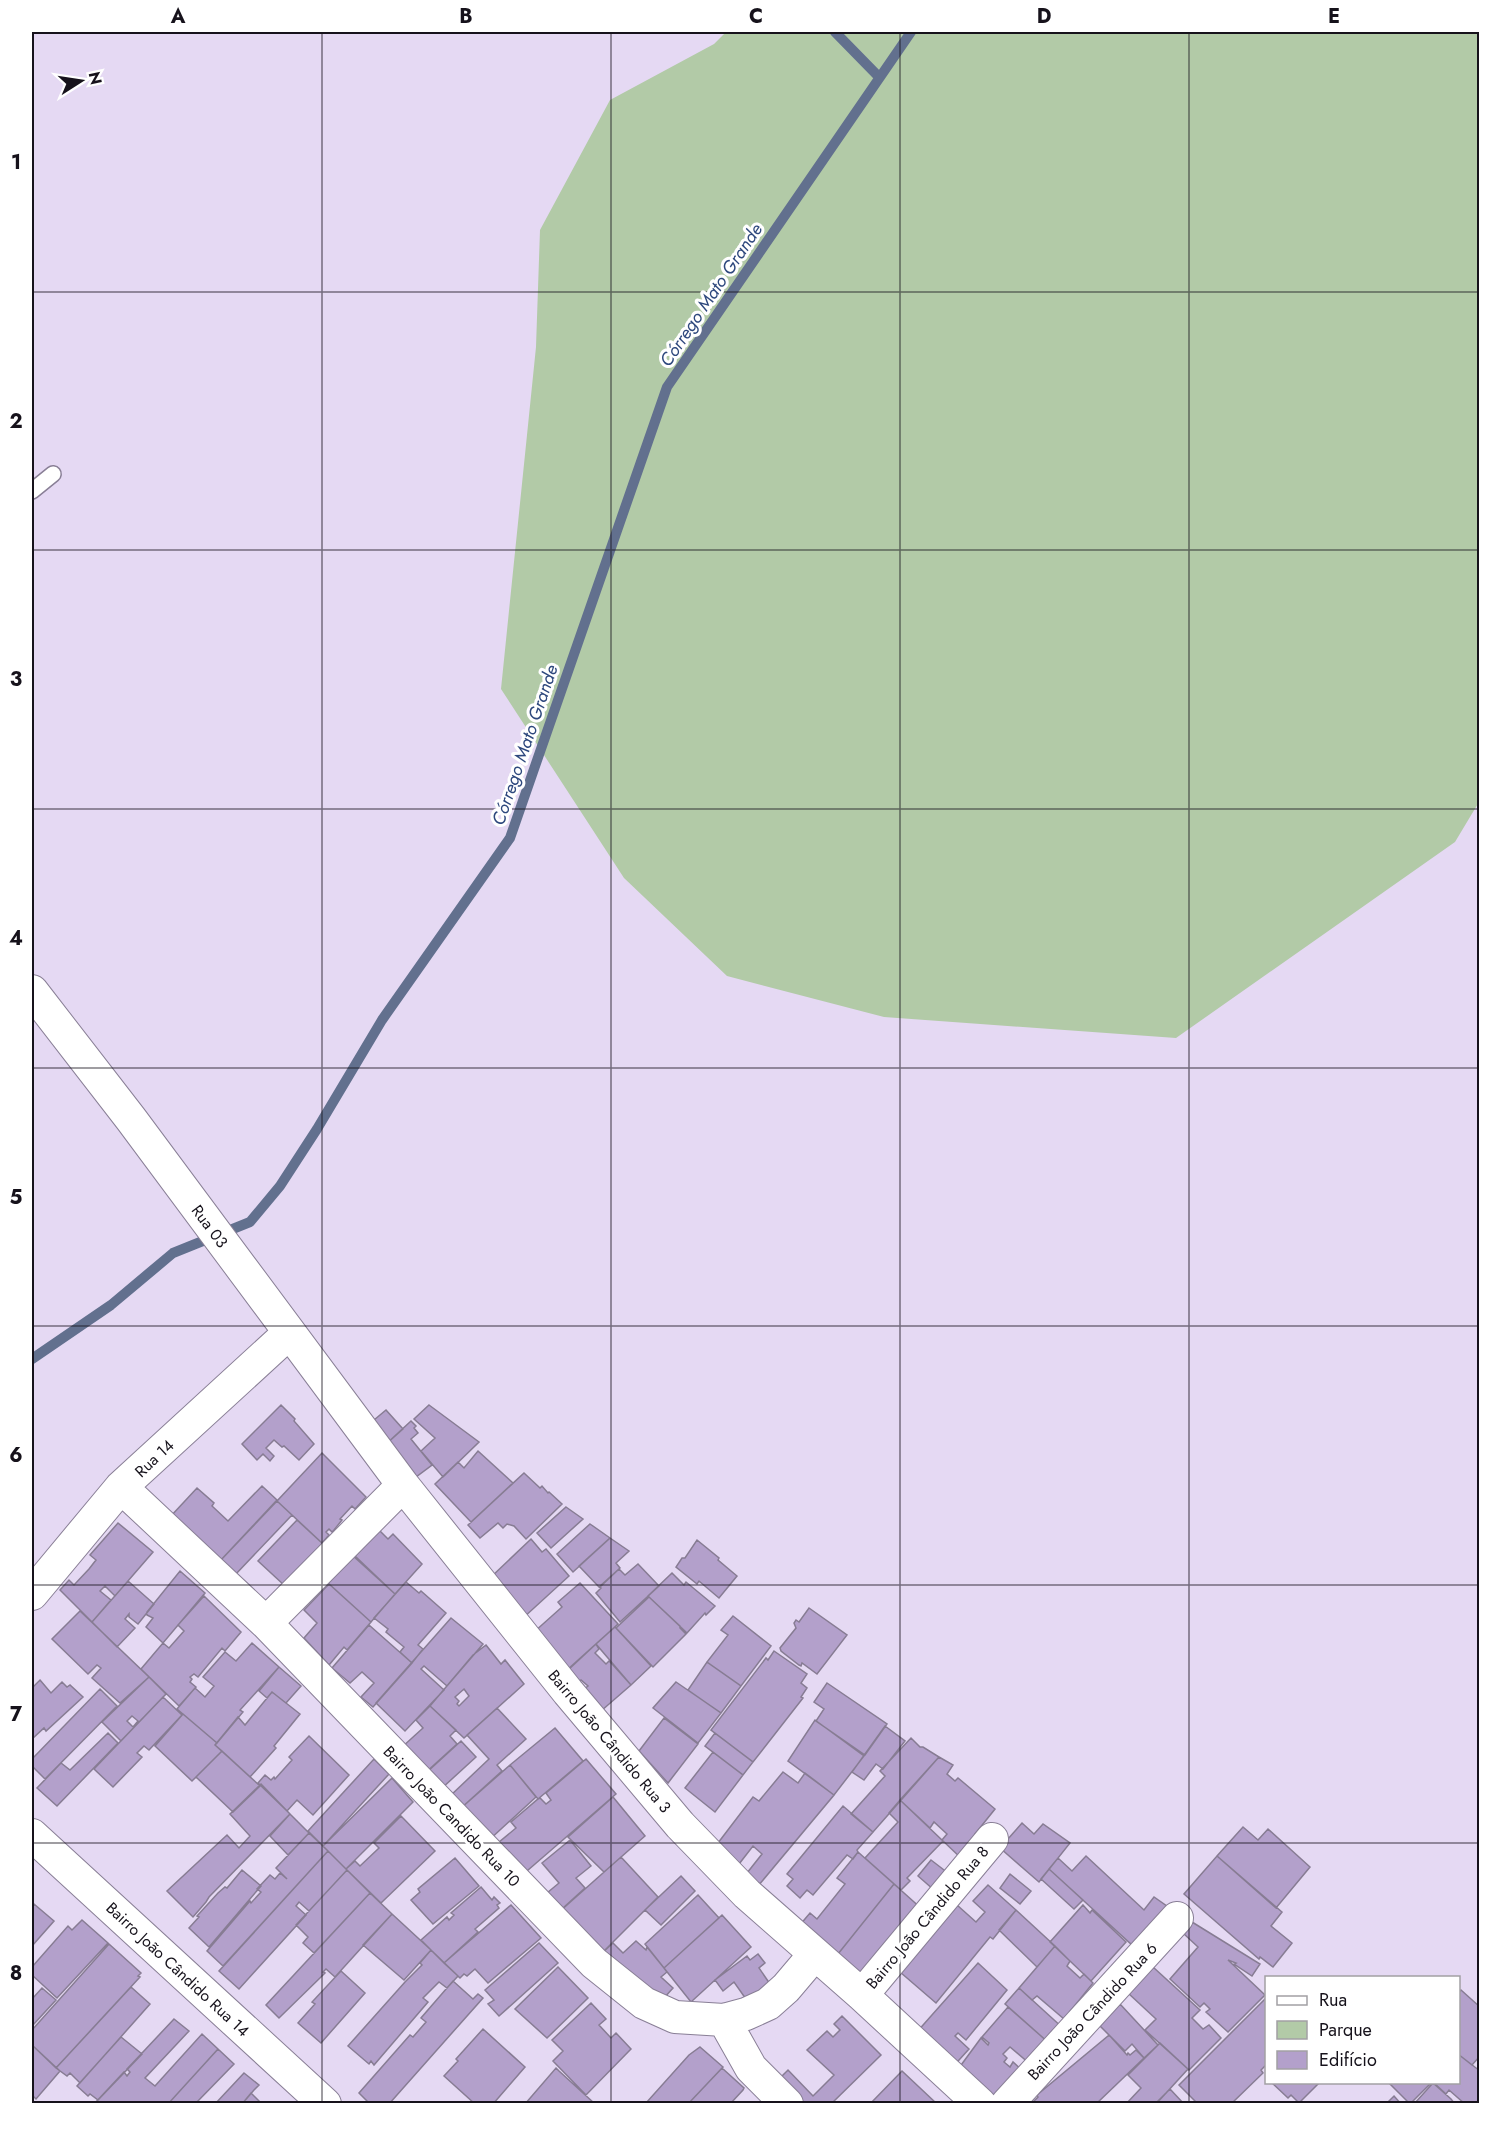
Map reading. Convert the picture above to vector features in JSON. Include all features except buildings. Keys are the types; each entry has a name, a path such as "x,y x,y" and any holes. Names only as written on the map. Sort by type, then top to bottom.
{"street":[{"name":"Rua 03","path":"32,991 289,1333"},
{"name":"Bairro João Cândido Rua 3","path":"289,1333 404,1485 568,1692 680,1825 747,1894 980,2103"},
{"name":"Rua 14","path":"32,1594 121,1487 289,1333"},
{"path":"266,1623 404,1485"},
{"name":"Bairro João Candido Rua 10","path":"121,1487 266,1623 594,1962 644,2003 675,2017 724,2020 747,2014 768,2004 786,1988 814,1955"},
{"name":"Bairro João Cândido Rua 14","path":"32,1835 325,2103"},
{"name":"Bairro João Cândido Rua 8","path":"862,1995 992,1839"},
{"name":"Bairro João Cândido Rua 6","path":"1007,2103 1177,1918"},
{"path":"724,2020 751,2068 787,2103"}],"lane":[{"path":"32,491 53,474"}],"green space":[{"path":"726,32 1479,32 1479,802 1455,842 1176,1038 884,1017 727,976 624,878 501,689 536,347 540,230 610,100 714,44"}],"waterway":[{"path":"835,32 879,77"},
{"name":"Córrego Mato Grande","path":"32,1359 111,1305 173,1253 250,1222 280,1186 382,1020 510,838 667,387 911,32"}]}
